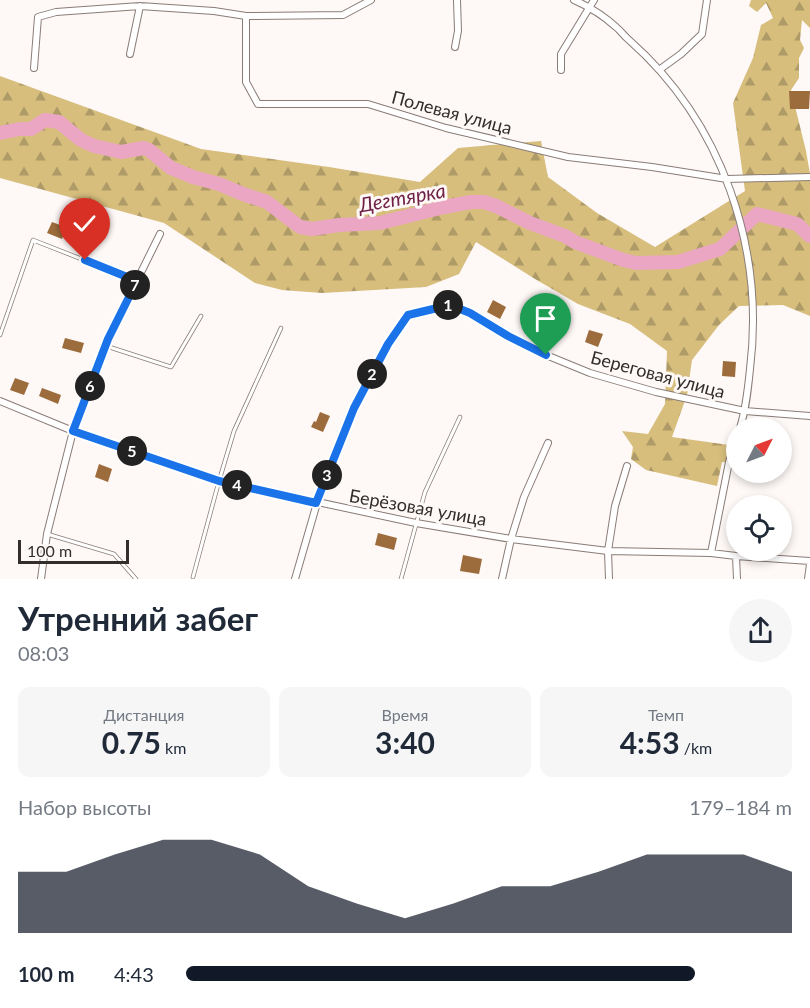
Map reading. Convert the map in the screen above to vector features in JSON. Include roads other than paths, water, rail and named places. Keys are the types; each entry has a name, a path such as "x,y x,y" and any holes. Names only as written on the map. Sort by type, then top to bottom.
{"street":[{"path":"34,68 38,17 56,12 140,6 214,10 246,16 343,15 371,0"},
{"path":"455,46 458,31 458,0"},
{"path":"574,0 590,7 642,51 691,112 715,152 727,179 747,253 754,317 753,345 743,417"},
{"path":"561,70 561,54 594,0"},
{"path":"658,70 681,54 702,34 707,0"},
{"path":"130,54 140,6"},
{"name":"Полевая улица","path":"246,16 246,82 258,104 368,104 456,131 568,157 727,179"},
{"path":"727,179 810,177"},
{"path":"41,579 47,534 73,431 106,346 160,234"},
{"name":"Береговая улица","path":"295,579 316,503 354,408 388,344 408,315 450,305 470,313 546,355 590,373 656,392 745,411 810,416"},
{"name":"Берёзовая улица","path":"0,401 73,431 219,481 316,503 511,539 608,551 726,555"},
{"path":"502,579 524,497 548,442"},
{"path":"609,579 608,551 615,506 627,466"},
{"path":"711,553 726,477"},
{"path":"736,561 737,579"},
{"name":"Берёзовая улица","path":"792,561 810,562"},
{"path":"808,579 810,562"}],"lane":[{"path":"0,335 33,240 137,281"},
{"path":"106,346 171,368 201,315"},
{"path":"193,577 234,431 281,328"},
{"path":"400,579 425,492 460,417"},
{"path":"47,534 114,554 136,579"}],"waterway":[{"name":"Дегтярка","path":"0,133 31,129 45,120 59,122 81,140 94,146 121,152 144,148 171,168 267,202 300,227 312,229 380,223 444,207 484,202 575,242 636,263 678,262 720,249 757,214 797,224 810,236"}]}
